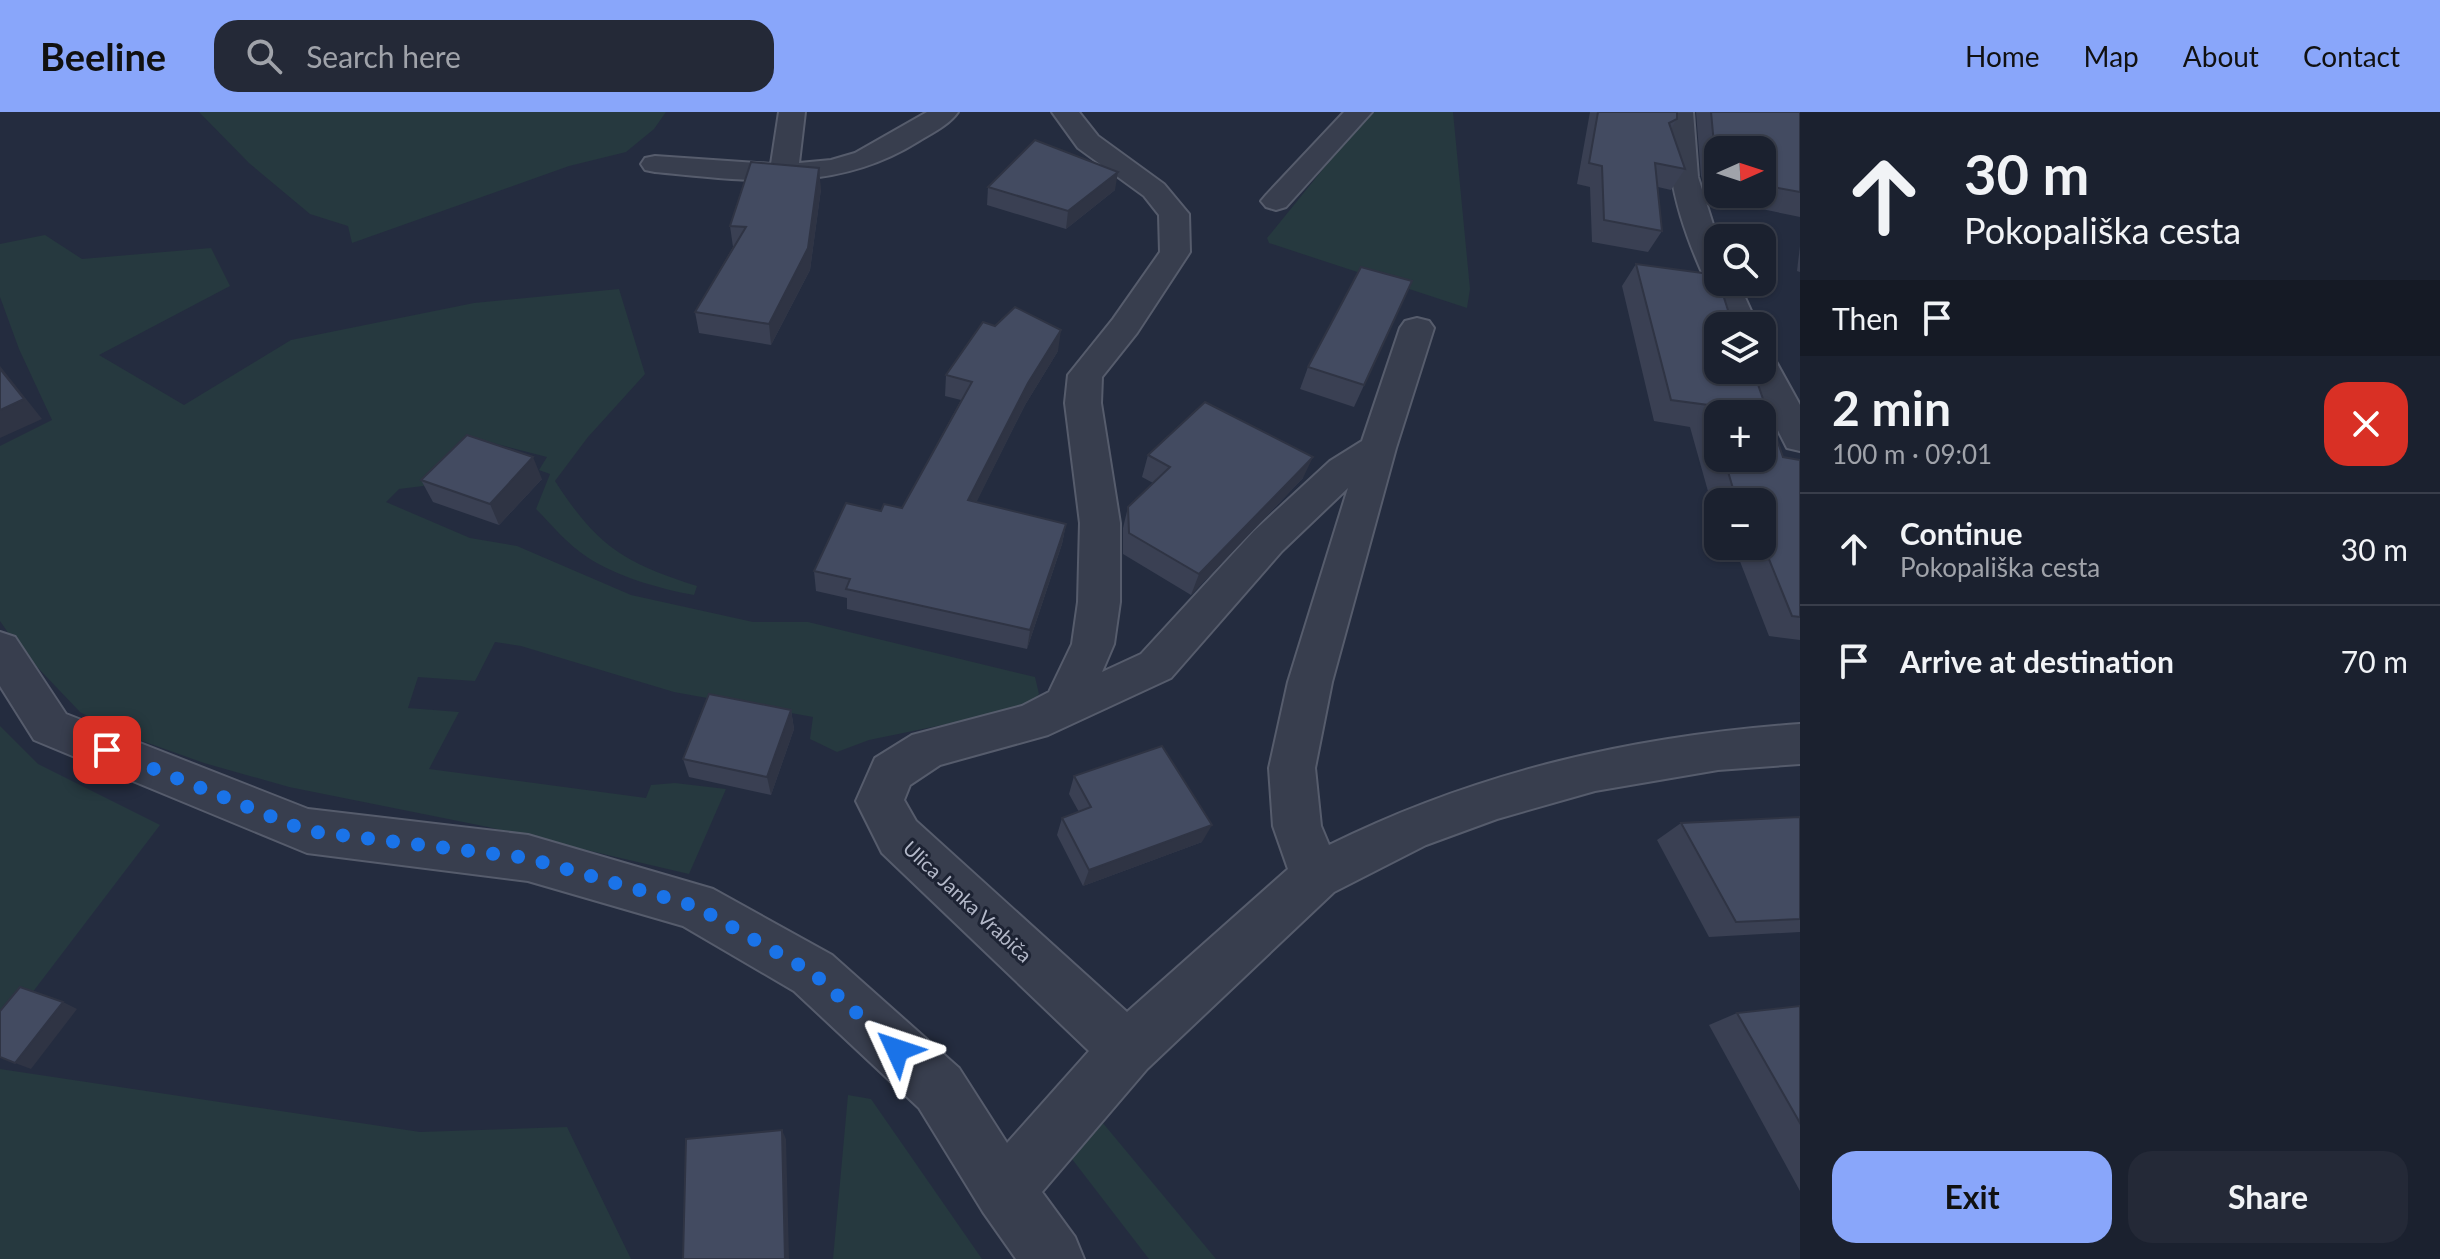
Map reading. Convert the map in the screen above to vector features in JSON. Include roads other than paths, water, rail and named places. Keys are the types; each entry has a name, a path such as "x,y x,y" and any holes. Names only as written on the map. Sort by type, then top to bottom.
{"street":[{"path":"784,171 792,112"},
{"path":"655,164 784,171 853,163 945,112"},
{"path":"1065,112 1088,142 1154,190 1174,214 1175,252 1125,326 1085,375 1083,403 1100,523 1099,602 1093,644 1065,705"},
{"path":"1276,201 1359,112"},
{"path":"1680,112 1679,153 1692,219 1704,244"},
{"path":"1316,876 1297,826 1292,768 1310,682 1378,448 1417,328"},
{"path":"1771,384 1800,439"},
{"name":"Ulica Janka Vrabiča","path":"1127,1049 899,837 880,801 891,772 928,749 1032,722 1156,666 1268,541 1343,470 1378,448"},
{"path":"0,649 50,727 307,831 528,858 695,906 813,973 939,1088 1004,1191 1053,1259"},
{"path":"1004,1191 1127,1049 1316,876 1410,829 1497,798 1595,771 1718,750 1800,744"}]}
